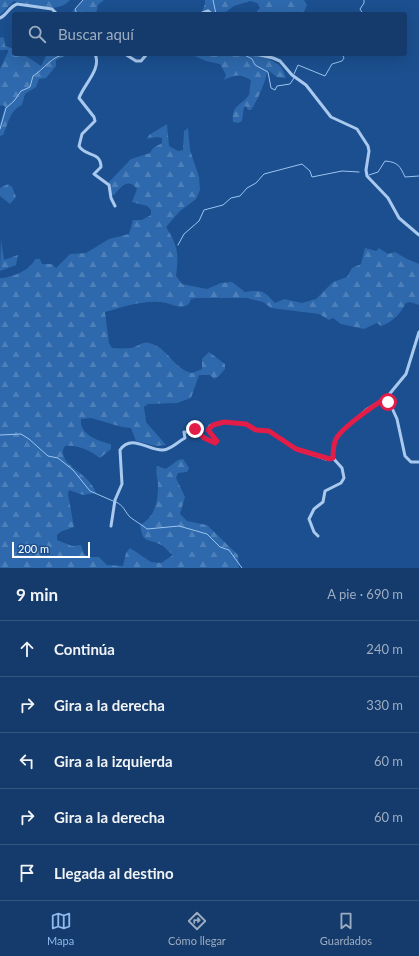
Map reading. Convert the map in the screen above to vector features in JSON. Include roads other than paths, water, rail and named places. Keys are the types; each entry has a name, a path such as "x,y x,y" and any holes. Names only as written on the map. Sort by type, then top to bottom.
{"street":[{"path":"0,18 4,17 12,6 17,4 52,10 54,12"},
{"path":"96,56 98,61 97,67 86,82 84,90 79,98 94,117 95,121 82,134 79,146 83,151 95,155 99,159 101,167 94,174 108,185 111,198 115,206"},
{"path":"128,56 136,62 145,59 146,56"},
{"path":"262,56 277,60 293,76 306,85 331,117 357,129 368,146 367,176 388,198 399,218 419,235"},
{"path":"318,536 314,532 309,519 314,509 323,502 327,489 341,483 344,478 342,468 333,458 334,444 339,434 366,410 387,397 406,374 419,332"},
{"path":"387,397 398,419 405,456 411,462 419,462"},
{"path":"112,526 116,500 122,484 120,450 137,442 153,449 168,449 185,438 184,432 189,432 195,429 204,438 215,443 217,441 208,430 210,426 224,422 235,422 246,424 256,430 269,431 296,449 326,459 333,458"}],"waterway":[{"path":"76,12 75,9 83,0"},
{"path":"213,0 216,12"},
{"path":"362,12 360,9 364,3 364,0"},
{"path":"0,129 6,108 14,101 21,91 30,87 33,76 59,56"},
{"path":"247,56 252,59 255,65 268,72 271,88 275,90 277,86 290,84 294,78"},
{"path":"294,74 298,65 325,76 332,64 342,61 344,58 343,56"},
{"path":"369,175 378,172 385,161 393,162 398,165 405,177 419,176"},
{"path":"178,245 184,234 199,221 204,210 223,205 231,198 240,196 247,188 256,183 264,174 302,164 310,171 312,177 342,171 359,172"},
{"path":"0,435 21,434 48,456 58,458 73,470 90,491 113,501"},
{"path":"116,502 130,517 147,529 179,526 207,534 220,547 229,550 242,568"}]}
